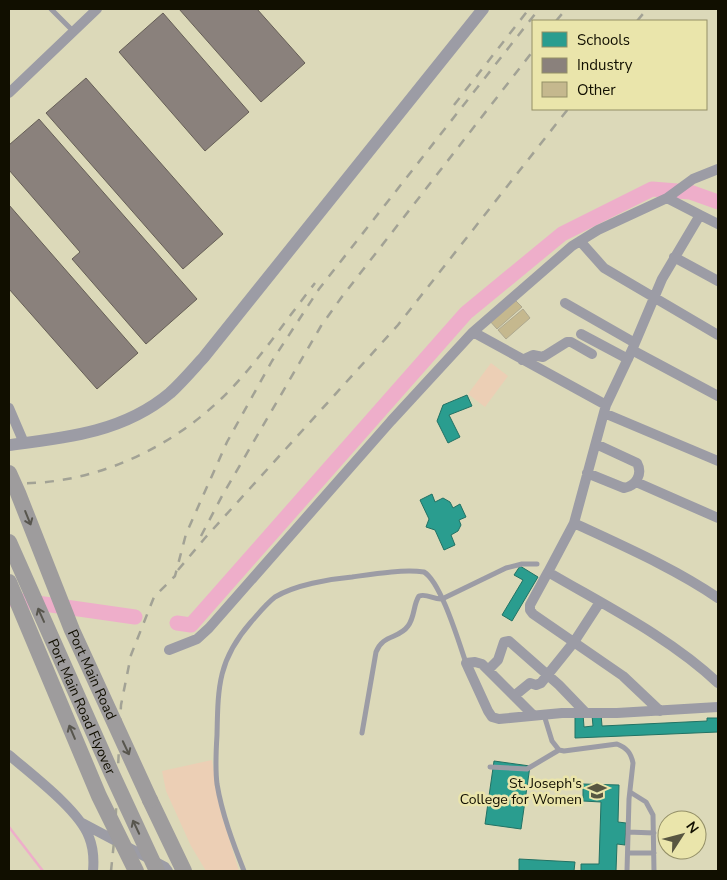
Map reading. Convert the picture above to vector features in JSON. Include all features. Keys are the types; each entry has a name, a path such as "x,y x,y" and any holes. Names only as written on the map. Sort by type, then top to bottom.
{"main road":[{"name":"Port Main Road","path":"9,473 72,630 184,871"},
{"name":"Port Main Road Flyover","path":"9,542 157,871"},
{"name":"Port Main Road Flyover","path":"9,582 99,796 136,871"}],"street":[{"path":"9,93 97,9"},
{"path":"9,445 67,438 104,429 126,421 148,409 169,394 204,357 483,9"},
{"path":"169,650 197,639 209,628 472,332 580,241 598,230 670,196 693,180 718,169"},
{"path":"708,174 718,180"},
{"path":"670,196 718,224"},
{"path":"660,711 623,676 533,614 530,606 574,523 605,409 632,351 652,298 700,215"},
{"path":"580,241 604,268 652,298 718,335"},
{"path":"674,257 718,281"},
{"path":"565,303 632,351 718,396"},
{"path":"472,332 605,409 718,461"},
{"path":"581,334 632,351"},
{"path":"522,360 533,355 543,357 567,342 571,342 592,354"},
{"path":"9,408 24,443"},
{"path":"587,473 624,488 630,487 636,482 639,474 640,468 637,463 596,444"},
{"path":"636,482 718,518"},
{"path":"574,523 655,562 718,598"},
{"path":"548,572 678,651 718,683"},
{"path":"514,696 530,683 539,685 549,675 574,642 600,602"},
{"path":"488,670 498,660 502,644 506,641 511,643 549,675 584,712"},
{"path":"539,715 514,696 479,662 466,663 488,712 492,717 499,719 584,712 616,713 718,707"},
{"path":"9,755 82,822 89,837 94,871"},
{"path":"82,822 165,867 168,871"}],"lane":[{"path":"51,9 74,32"},
{"path":"362,733 378,645 409,626 418,596 422,595 437,600 442,599 506,568 522,564 536,564"},
{"path":"244,871 219,794 216,765 219,692 222,673 228,655 246,628 264,607 277,596 307,585 338,578 424,572 431,579 442,599 466,663"},
{"path":"539,715 552,741 559,750"},
{"path":"490,767 527,769 559,750 564,751 611,744 624,747 629,752 633,763 627,871"},
{"path":"630,792 646,802 653,815 654,871"},
{"path":"628,832 654,833"},
{"path":"628,852 654,853"}],"shaded area":[{"path":"491,363 508,376 485,407 468,394"},
{"path":"212,760 220,809 239,871 206,871 191,846 166,791 162,771"}],"building: Schools":[{"path":"467,395 472,406 449,415 460,437 448,443 437,421 443,405"},
{"path":"432,494 435,502 443,498 450,502 453,508 460,504 466,517 459,520 461,525 458,531 451,535 455,545 444,550 435,530 426,527 429,519 420,500"},
{"path":"520,566 538,577 512,621 502,615 523,580 514,575"},
{"path":"583,714 584,727 593,726 592,715 601,714 602,726 707,721 707,718 718,718 718,732 575,738 575,715"},
{"path":"494,761 530,766 521,829 485,824"},
{"path":"583,784 619,785 618,822 626,823 625,845 617,844 616,871 581,871 581,864 599,864 601,802 583,801"},
{"path":"519,859 575,862 574,871 519,871"}],"building: Industry":[{"path":"179,9 257,9 305,63 261,102"},
{"path":"163,13 249,112 205,151 119,52"},
{"path":"86,78 223,234 183,269 46,113"},
{"path":"39,119 197,299 146,344 72,259 80,252 9,170 9,145"},
{"path":"9,205 138,353 97,389 9,289"}],"building: Other":[{"path":"514,299 522,307 497,329 489,320"},
{"path":"523,309 530,318 506,339 498,330"}],"waterway":[{"path":"177,623 191,625 466,313 562,234 652,189 690,192 718,202"},
{"path":"9,599 135,617"},
{"path":"9,827 43,871"}],"railway":[{"path":"454,105 529,9"},
{"path":"111,871 115,832 121,705 131,655 154,597 175,576 186,534 227,442 272,361 319,289 539,9"},
{"path":"557,20 566,9"},
{"path":"638,20 647,9"},
{"path":"201,536 222,496 321,326 532,52"},
{"path":"178,570 398,325 567,110"},
{"path":"9,483 38,483 96,472 151,450 176,435 200,417 235,385 259,357 315,283"}],"place":[{"name":"St. Joseph's College for Women","path":"597,791"}]}
